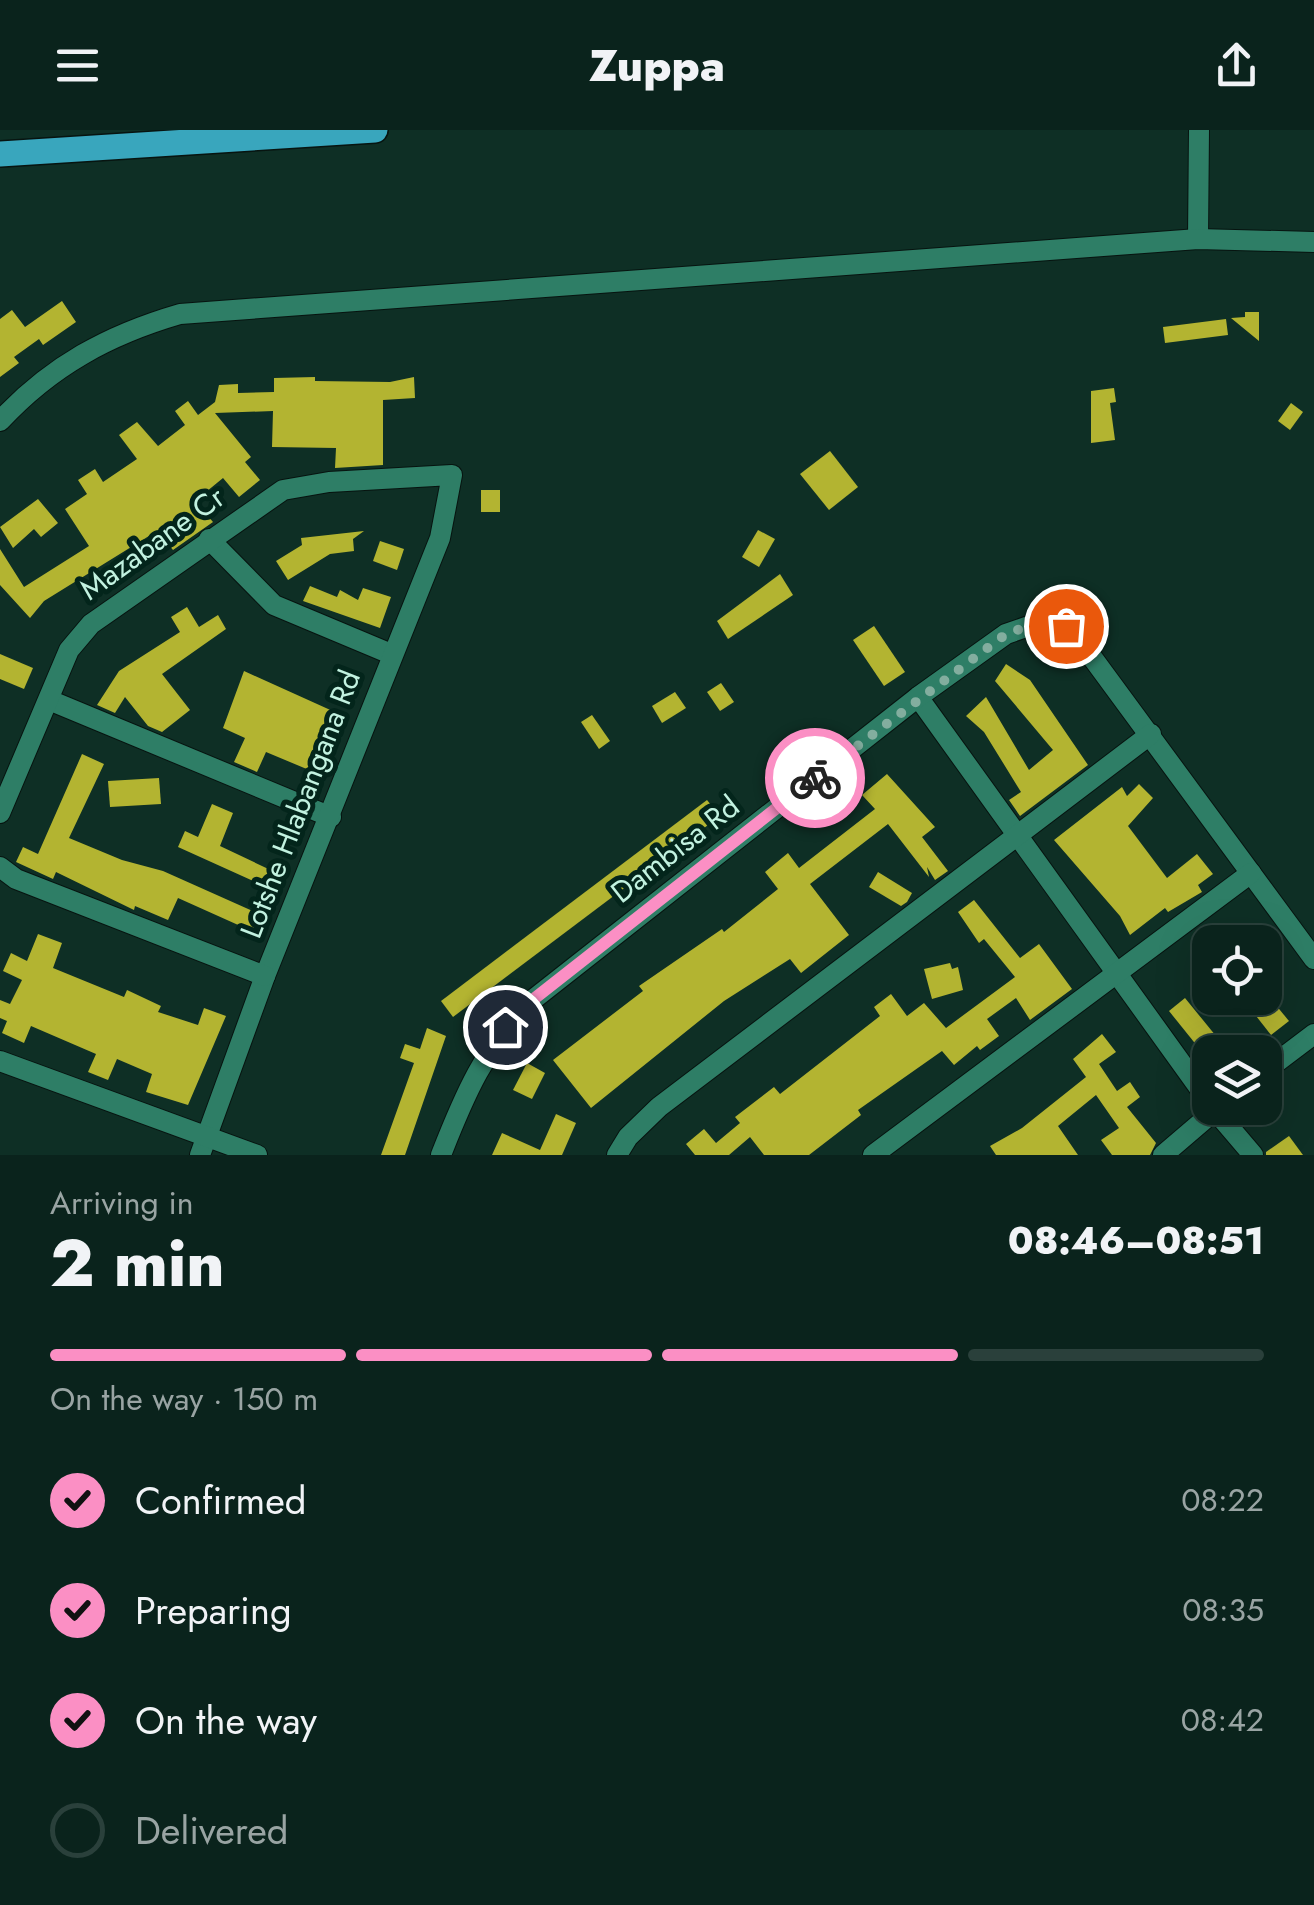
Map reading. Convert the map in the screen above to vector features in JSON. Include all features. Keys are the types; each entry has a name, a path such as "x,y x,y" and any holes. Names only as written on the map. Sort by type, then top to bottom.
{"main road":[{"path":"0,154 375,130"}],"street":[{"path":"1198,240 1200,130"},
{"path":"0,420 73,356 180,314 1198,240 1314,242"},
{"name":"Mazabane Cr","path":"0,813 78,637 209,539 283,490 329,482 452,475"},
{"name":"Lotshe Hlabangana Rd","path":"204,1145 264,976 440,538 452,475"},
{"path":"209,539 274,606 391,654"},
{"name":"Dambisa Rd","path":"441,1155 477,1068 505,1027 530,1002 918,697 1006,634 1028,624 1057,621 1075,634 1151,734"},
{"path":"918,697 1192,1076"},
{"path":"49,700 330,817"},
{"path":"617,1155 628,1137 658,1107 1022,836 1151,734 1314,958"},
{"path":"0,867 16,879 264,976"},
{"path":"874,1155 1251,873"},
{"path":"1282,1058 1314,1034"},
{"path":"0,1061 204,1145 258,1155"},
{"path":"1163,1155 1195,1125"},
{"path":"1228,1125 1252,1155"}],"building":[{"path":"62,301 76,322 43,345 39,339 14,357 19,363 0,377 0,319 12,310 25,327"},
{"path":"1245,312 1259,312 1259,341 1231,318 1245,317"},
{"path":"1226,319 1228,335 1165,343 1163,327"},
{"path":"315,377 315,381 390,382 414,377 415,398 383,400 383,465 335,468 336,448 272,447 273,411 215,413 251,457 245,462 260,480 239,497 223,478 195,501 213,522 173,550 157,531 44,601 30,618 0,585 0,549 24,587 89,546 65,509 87,494 78,480 95,469 103,482 137,459 119,435 137,422 158,446 185,425 175,411 188,401 198,415 215,402 219,385 238,384 238,393 274,392 274,378"},
{"path":"1114,388 1116,402 1110,403 1115,440 1091,443 1091,391"},
{"path":"1291,403 1303,412 1290,430 1278,421"},
{"path":"830,451 858,487 829,510 800,474"},
{"path":"481,490 500,490 500,512 481,512"},
{"path":"38,499 58,523 41,537 34,529 13,548 0,527"},
{"path":"758,530 775,539 759,567 742,557"},
{"path":"364,531 353,539 354,551 330,554 288,580 276,561 302,545 301,538"},
{"path":"380,541 404,549 397,570 373,561"},
{"path":"780,574 793,595 728,639 717,621"},
{"path":"310,586 337,597 340,590 358,600 363,588 391,597 380,628 303,601"},
{"path":"187,607 199,627 218,615 226,629 162,674 190,710 162,732 148,726 125,697 115,713 97,705 119,671 180,632 171,617"},
{"path":"874,626 905,672 884,686 853,640"},
{"path":"0,654 33,668 24,689 0,679"},
{"path":"1006,664 1030,680 1088,765 1020,816 1009,800 1021,792 984,732 966,716 986,697 1029,770 1053,750 995,681"},
{"path":"244,671 337,713 319,754 328,758 321,775 266,752 257,772 234,762 245,738 223,728"},
{"path":"721,683 734,702 720,711 707,692"},
{"path":"675,692 686,708 662,723 652,706"},
{"path":"592,715 610,741 599,749 581,722"},
{"path":"82,754 104,764 69,838 122,860 163,871 264,916 256,933 178,898 168,920 135,906 134,910 56,872 53,879 16,862 23,847 38,854"},
{"path":"887,774 935,827 922,837 948,871 935,880 927,867 929,877 888,824 810,884 849,935 801,973 790,959 724,1001 591,1108 553,1060 643,991 639,986 722,929 724,932 778,889 765,872 788,853 799,868 875,809 862,795"},
{"path":"159,778 161,804 110,807 108,781"},
{"path":"1139,784 1153,798 1128,826 1167,878 1197,854 1213,874 1198,885 1202,892 1168,912 1165,908 1130,935 1120,916 1054,840 1122,787 1127,796"},
{"path":"707,800 720,816 453,1017 441,1001"},
{"path":"212,804 233,813 220,846 279,874 271,889 178,847 185,831 198,837"},
{"path":"878,872 912,893 907,902 901,906 869,887"},
{"path":"974,900 1020,958 1039,944 1072,989 1030,1020 1016,998 987,1019 999,1036 980,1050 977,1046 954,1065 942,1051 858,1110 861,1115 809,1155 764,1155 750,1137 729,1155 695,1155 686,1144 704,1129 716,1143 740,1123 735,1117 774,1087 780,1094 880,1016 874,1007 891,994 907,1016 924,1003 946,1028 1015,977 984,939 979,943 958,912"},
{"path":"38,934 62,943 53,968 124,997 127,990 161,1006 158,1012 198,1025 204,1008 226,1016 188,1105 146,1092 152,1074 117,1059 108,1080 88,1072 96,1054 31,1026 24,1043 2,1033 7,1021 0,1018 0,1000 10,1004 22,980 3,971 11,953 27,961"},
{"path":"950,963 952,969 958,967 963,990 932,999 924,969"},
{"path":"1185,998 1192,1007 1192,1015 1199,1015 1215,1035 1192,1035 1192,1040 1169,1011"},
{"path":"1282,1013 1289,1021 1271,1035 1255,1015"},
{"path":"427,1028 446,1036 405,1155 381,1155 414,1063 400,1058 405,1044 420,1049"},
{"path":"1102,1034 1116,1052 1099,1064 1117,1091 1130,1082 1140,1097 1127,1107 1156,1143 1150,1155 1112,1155 1101,1140 1119,1128 1096,1095 1058,1126 1078,1155 996,1155 990,1146 1022,1128 1086,1077 1073,1059"},
{"path":"527,1063 545,1073 532,1099 513,1090"},
{"path":"556,1114 576,1123 562,1155 492,1155 502,1133 540,1150"},
{"path":"1289,1136 1303,1155 1266,1155 1266,1152"}],"way so far":[{"path":"815,778 1006,634 1046,620 1066,626"}],"route":[{"path":"505,1027 530,1002 815,778"}]}
